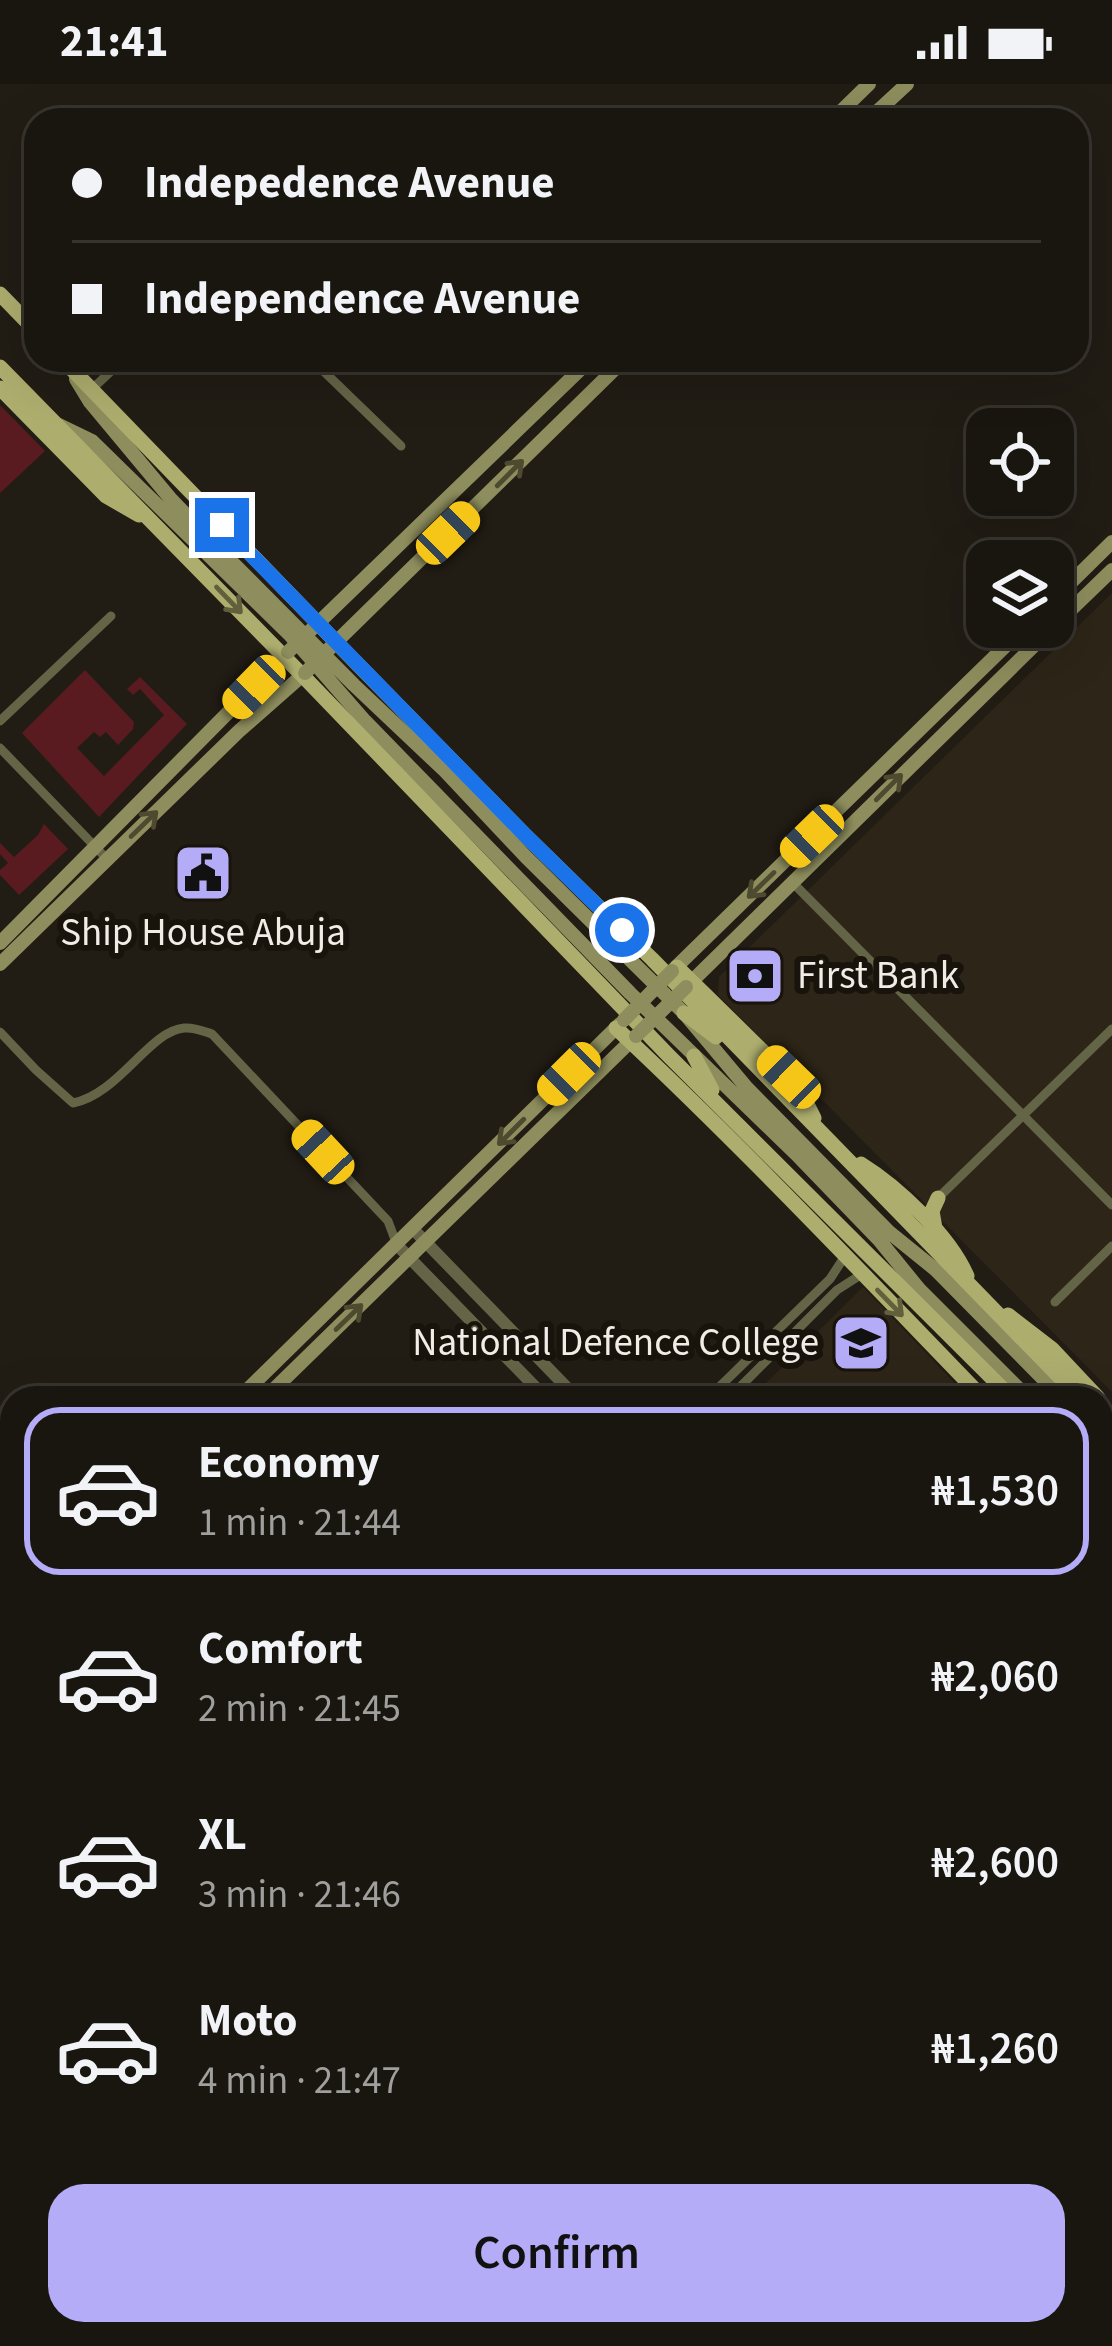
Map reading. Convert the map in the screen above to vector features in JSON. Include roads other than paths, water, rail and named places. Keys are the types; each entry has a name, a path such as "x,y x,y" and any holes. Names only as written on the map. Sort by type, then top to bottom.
{"main road":[{"path":"844,108 869,84"},
{"path":"881,108 907,84"},
{"path":"0,294 24,319"},
{"path":"0,367 304,674 720,1107 1000,1386"},
{"path":"71,372 90,402 170,498 542,873 757,1067 1068,1386"},
{"path":"76,372 332,646 524,834 690,1010 748,1088 873,1216 936,1270 1051,1386"},
{"path":"102,853 285,655 578,372"},
{"path":"0,964 6,944 304,674 612,372"},
{"path":"0,388 106,496 154,522"},
{"path":"58,425 92,441 289,634 365,721 796,1154 1016,1386"},
{"path":"1074,579 1112,542"},
{"path":"1074,607 1112,570"},
{"path":"251,1386 1003,648"},
{"path":"277,1386 1031,648"},
{"path":"225,717 239,731"},
{"path":"905,744 918,758"},
{"path":"675,969 789,1077 810,1108 816,1127"},
{"path":"620,1024 971,1386"},
{"path":"694,1056 720,1107"},
{"path":"839,1151 906,1200 962,1264 973,1289"},
{"path":"906,1200 921,1204 938,1198"},
{"path":"936,1231 932,1215 938,1198"},
{"path":"986,1303 1031,1331 1086,1386"}],"street":[{"path":"93,388 110,372"},
{"path":"324,372 401,446"},
{"path":"0,721 111,616"},
{"path":"0,748 102,853"},
{"path":"792,882 1112,1205"},
{"path":"0,1032 73,1103 108,1086 168,1032 190,1027 212,1034 388,1221 397,1245 534,1386"},
{"path":"938,1198 1112,1029"},
{"path":"388,1221 413,1229 565,1386"},
{"path":"1054,1302 1112,1246"},
{"path":"720,1386 830,1279 845,1256"},
{"path":"741,1386 837,1290 862,1274"}],"place":[{"name":"Ship House Abuja","path":"203,873"},
{"name":"First Bank","path":"755,976"},
{"name":"National Defence College","path":"861,1343"}]}
